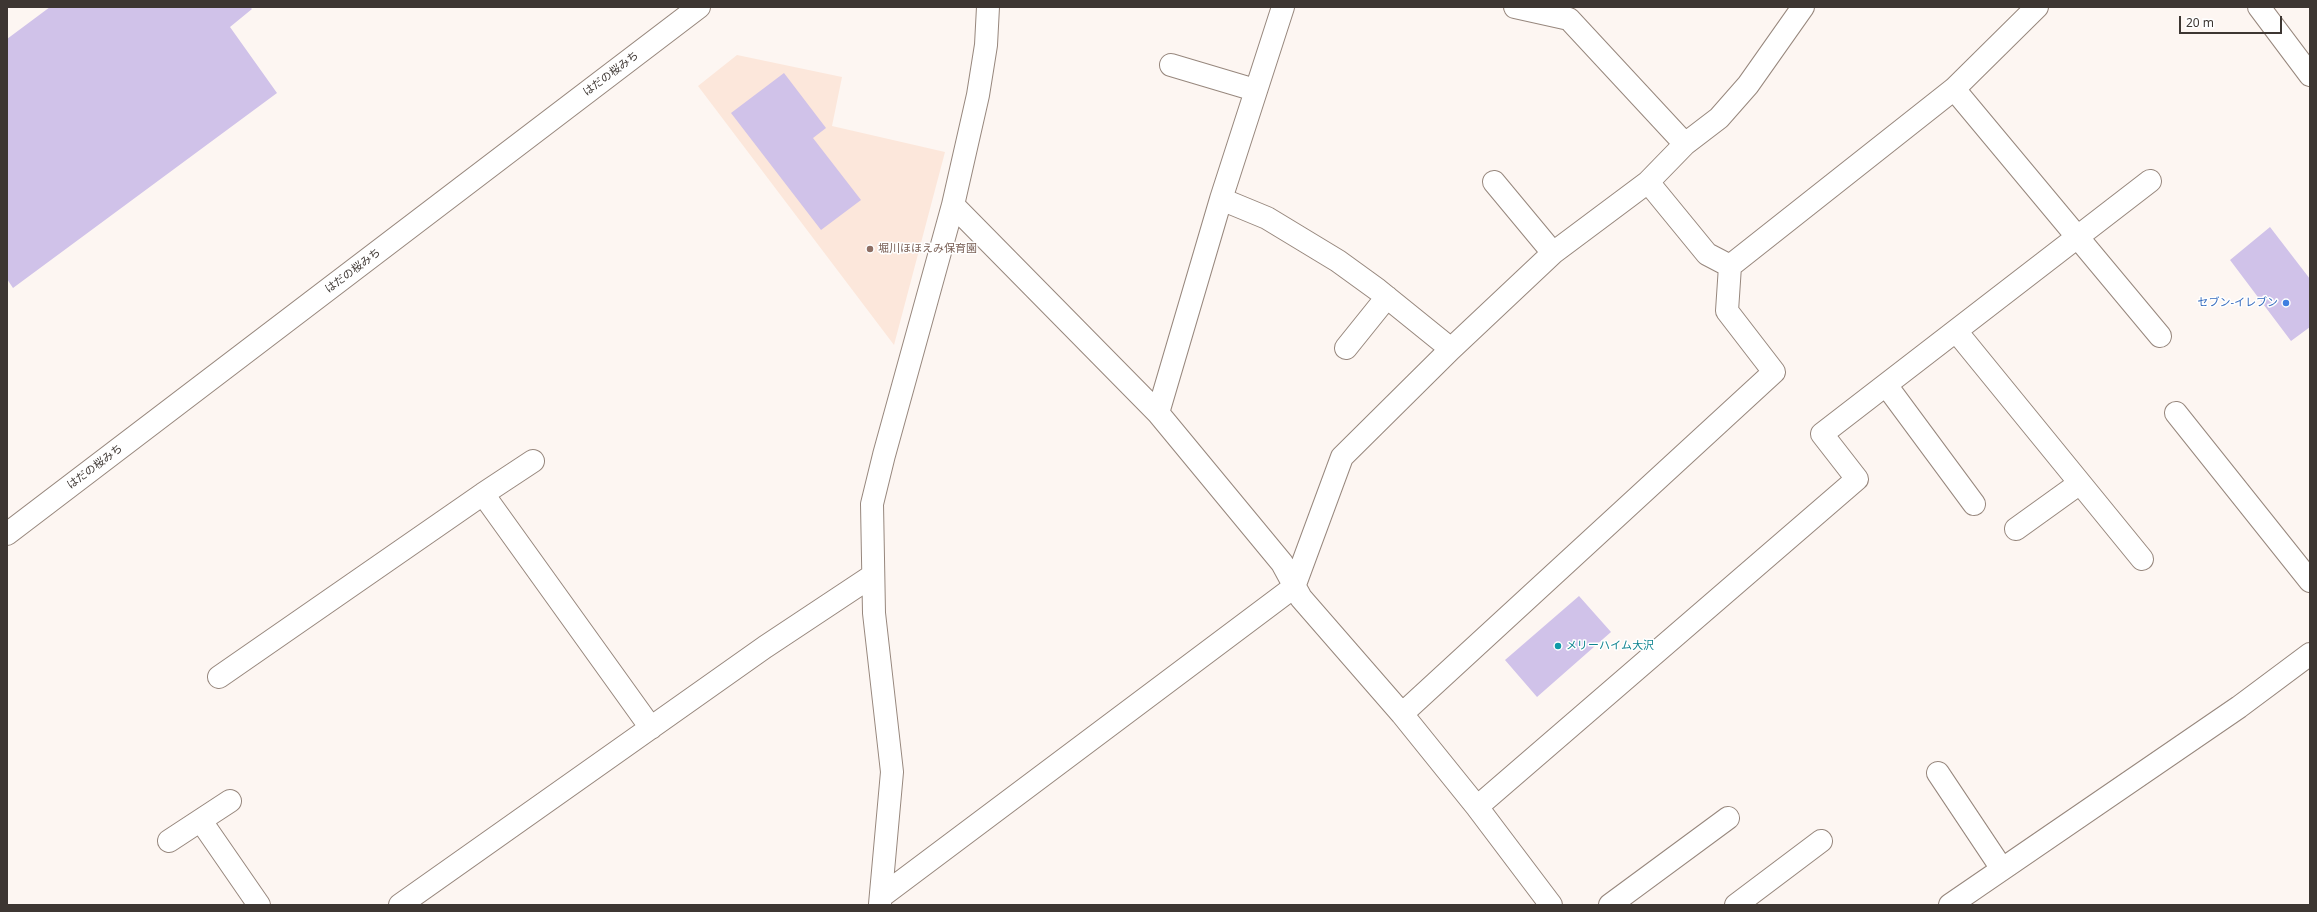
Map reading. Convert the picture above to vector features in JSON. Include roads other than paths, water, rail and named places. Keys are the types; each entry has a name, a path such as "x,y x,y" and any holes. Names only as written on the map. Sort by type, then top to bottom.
{"street":[{"name":"はだの桜みち","path":"7,534 699,7"},
{"path":"881,900 892,772 874,613 872,576 872,504 887,441 953,205 978,94 986,45 988,7"},
{"path":"1158,413 1221,200 1283,7"},
{"path":"1515,7 1569,19 1685,144"},
{"path":"881,900 1294,587 1342,457 1451,349 1553,253 1648,182 1685,144 1719,118 1748,85 1802,7"},
{"path":"1402,714 1774,372 1727,311 1730,266 1954,89 2037,7"},
{"path":"2259,7 2310,75"},
{"path":"1171,65 1256,90"},
{"path":"1954,89 2076,238 2160,336"},
{"path":"1477,807 1857,479 1822,434 2150,181"},
{"path":"1494,182 1553,253"},
{"path":"1648,182 1707,254 1730,266"},
{"path":"1221,200 1267,218 1338,261 1387,297 1451,349"},
{"path":"953,205 1158,413 1282,564 1300,598 1402,714 1477,807 1551,905"},
{"path":"1346,348 1387,297"},
{"path":"1956,331 2142,559"},
{"path":"1886,385 1974,504"},
{"path":"2176,413 2310,581"},
{"path":"219,677 533,461"},
{"path":"2016,529 2080,483"},
{"path":"483,494 651,728"},
{"path":"400,905 765,647 872,576"},
{"path":"1950,905 2239,707 2310,654"},
{"path":"1938,773 2002,869"},
{"path":"170,841 230,801"},
{"path":"1610,905 1728,818"},
{"path":"201,821 259,905"},
{"path":"1736,905 1821,841"}],"place":[{"name":"堀川ほほえみ保育園","path":"870,249"},
{"name":"セブン-イレブン","path":"2286,303"},
{"name":"メリーハイム大沢","path":"1558,646"}]}
